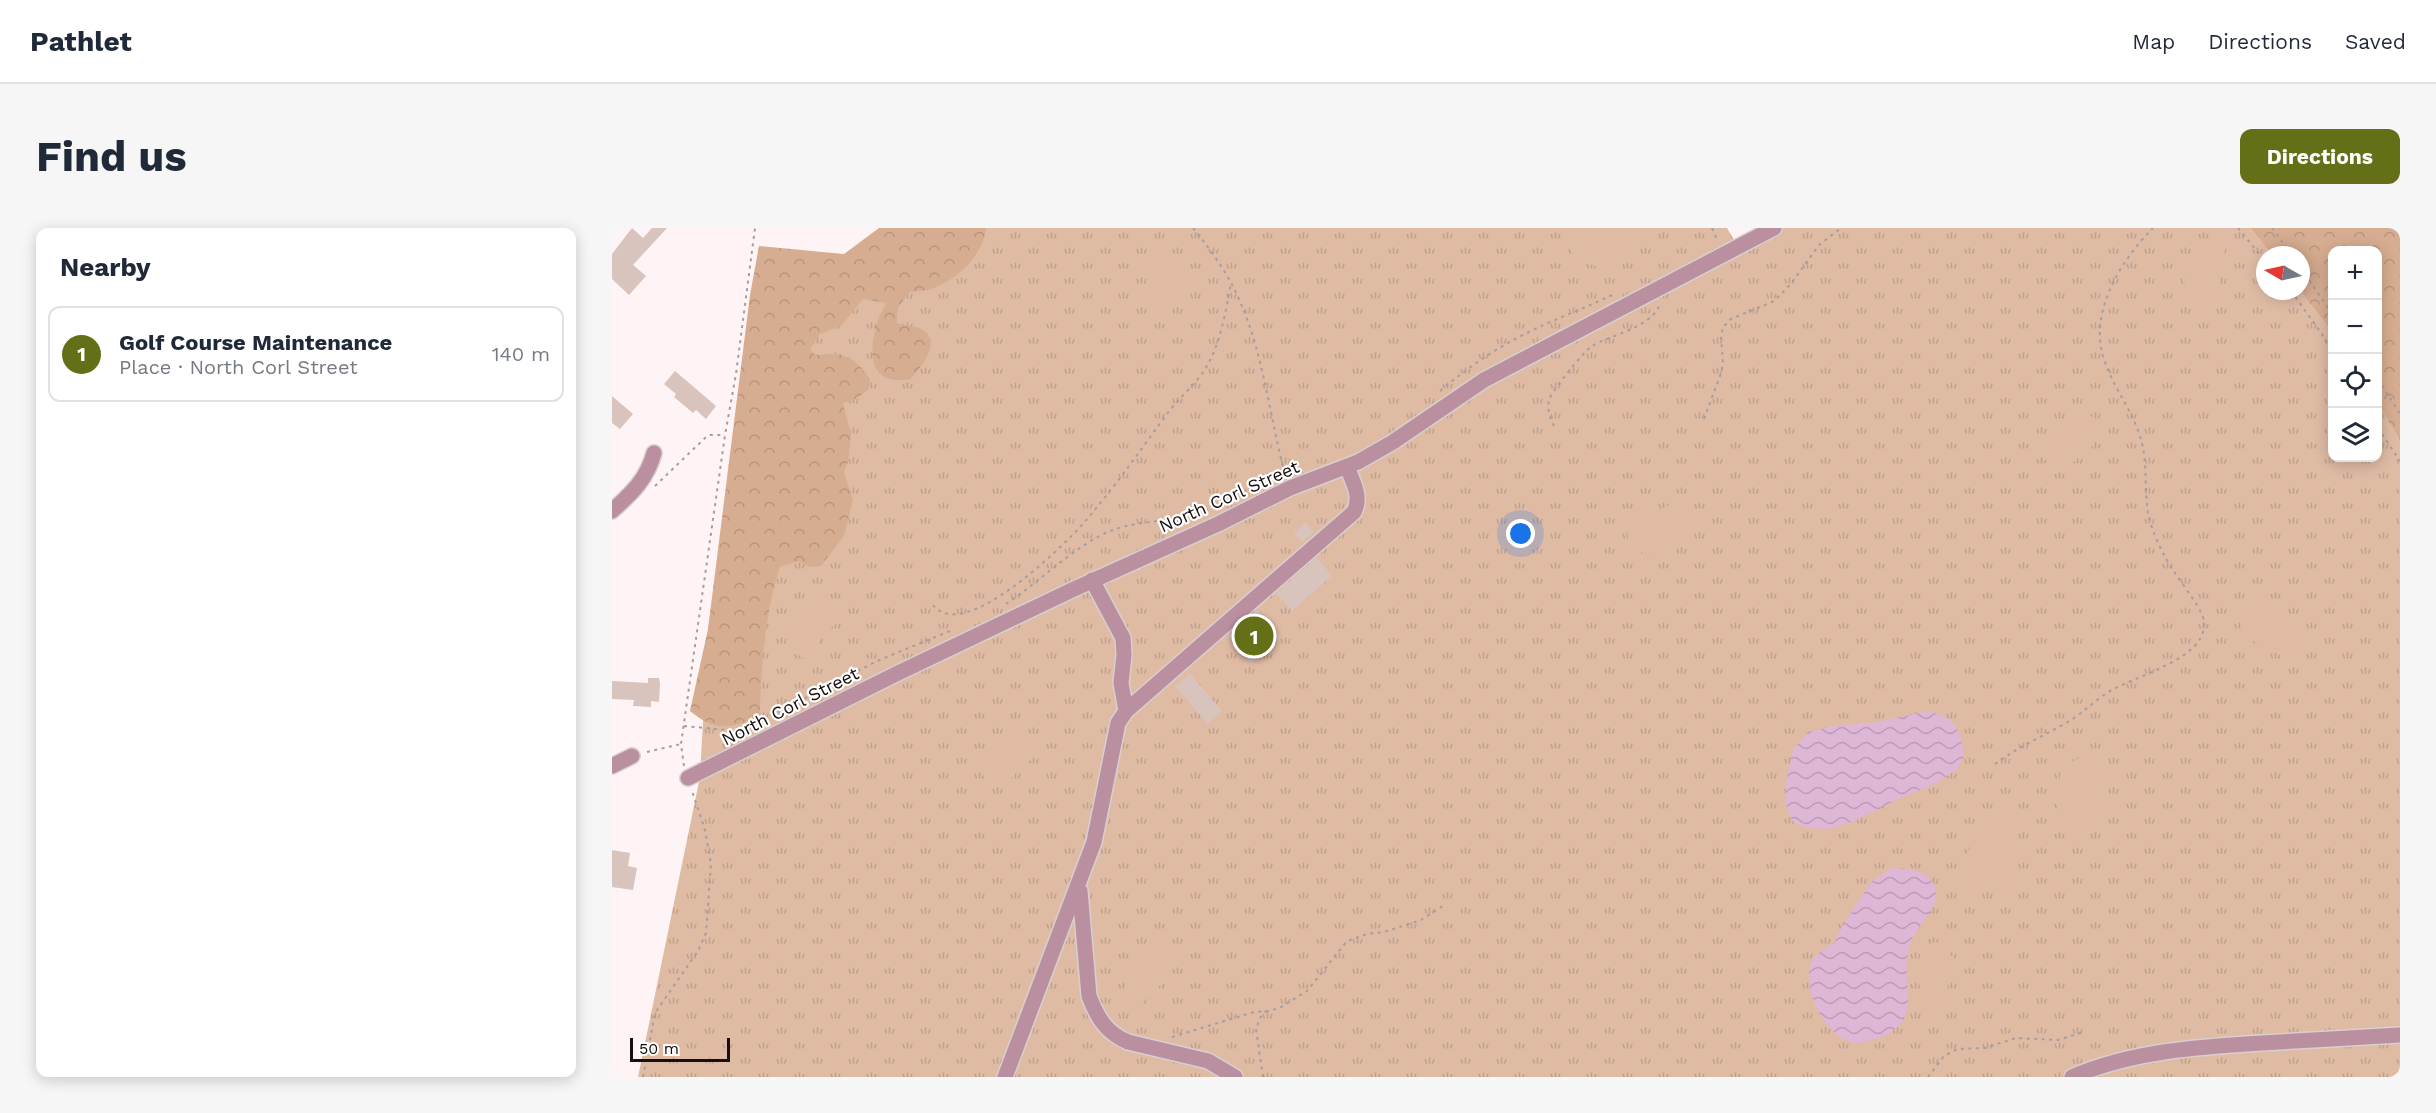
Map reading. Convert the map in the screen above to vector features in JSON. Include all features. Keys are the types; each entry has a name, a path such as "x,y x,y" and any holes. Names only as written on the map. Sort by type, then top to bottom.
{"street":[{"name":"North Corl Street","path":"688,778 896,674 1092,580 1218,524 1288,482 1347,467 1393,442 1484,380 1774,228"},
{"path":"612,511 645,477 654,453"},
{"path":"1005,1077 1094,842 1118,723 1126,711 1348,520 1358,505 1358,497 1347,467"},
{"path":"1092,580 1123,638 1121,683 1126,711"},
{"path":"612,766 632,756"},
{"path":"1079,885 1087,981 1095,1010 1108,1030 1116,1037 1139,1045 1208,1061 1235,1077"},
{"path":"2072,1077 2118,1061 2180,1049 2400,1035"}],"path":[{"path":"643,1077 655,1013 698,951 706,933 711,864 705,830 684,767 681,744 725,435 735,383 755,228"},
{"path":"1193,228 1231,283 1244,313 1261,365 1275,435 1288,482"},
{"path":"1704,419 1723,364 1721,337 1723,327 1731,319 1774,301 1790,285 1819,245 1840,228"},
{"path":"1995,764 2030,740 2066,723 2108,693 2188,652 2200,638 2204,629 2204,620 2175,576 2152,529 2148,511 2142,445 2135,422 2109,371 2101,347 2101,321 2106,297 2130,256 2153,228"},
{"path":"2238,228 2256,250"},
{"path":"2272,228 2285,246"},
{"path":"1717,241 1726,237"},
{"path":"2310,281 2328,308"},
{"path":"933,605 938,611 946,614 973,612 989,604 1026,576 1081,526 1138,455 1164,417 1206,368 1214,352 1231,283"},
{"path":"1554,426 1549,413 1549,397 1591,347 1622,335 1658,309 1660,301 1653,290"},
{"path":"1436,395 1463,371 1520,336 1617,293"},
{"path":"2297,300 2328,345"},
{"path":"2382,386 2400,414"},
{"path":"2382,434 2400,461"},
{"path":"680,463 705,438 711,435 725,435"},
{"path":"1277,479 1288,482"},
{"path":"1005,605 1032,587 1081,548 1108,532 1191,516 1227,502"},
{"path":"684,726 728,730 753,725 877,662 959,627"},
{"path":"632,756 681,744"},
{"path":"1158,1048 1170,1038 1188,1031 1254,1012 1281,1007 1307,991 1347,941 1421,920 1446,904"},
{"path":"1263,1077 1256,1029 1260,1018 1266,1011"},
{"path":"1928,1077 1944,1056 1957,1049 1985,1048 2016,1038 2058,1040 2084,1032"}],"green space":[{"path":"879,228 986,228 975,256 960,272 934,288 910,292 898,307 897,323 921,329 928,334 930,340 928,354 911,379 886,378 874,365 872,355 875,332 886,303 863,299 841,326 820,334 810,349 815,355 833,354 847,357 858,364 870,379 869,389 856,399 843,403 851,435 848,462 844,472 853,500 844,536 821,566 809,567 799,561 780,567 771,601 765,641 760,717 732,726 708,723 690,711 708,629 750,295 759,246 844,254"},
{"path":"942,228 1727,228 1738,247 1774,228 2250,228 2265,246 2256,246 2256,300 2307,300 2328,327 2328,462 2382,462 2382,411 2400,441 2400,1077 638,1077 700,777 708,629 743,391"},
{"path":"1585,228 1640,228 1639,249 1629,261 1614,267 1597,266 1582,261 1572,252 1572,241"},
{"path":"2250,228 2400,228 2400,441 2382,411 2382,246 2328,246 2328,327 2307,300 2310,300 2310,246 2265,246"},
{"path":"2216,239 2225,251 2217,294 2214,302 2207,305 2190,295 2186,287 2186,270 2194,252 2208,241"},
{"path":"1156,249 1174,256 1183,266 1187,277 1185,289 1172,305 1164,305 1154,295 1146,263 1150,251"},
{"path":"2079,414 2094,417 2099,430 2096,441 2088,451 2069,465 2060,468 2052,467 2045,459 2048,445 2061,427"},
{"path":"1673,503 1683,505 1692,515 1685,535 1677,543 1658,552 1648,553 1629,546 1628,526 1632,517 1640,513 1656,511"},
{"path":"817,600 827,602 837,609 839,622 822,634 809,660 799,655 793,647 790,628 799,610 807,603"},
{"path":"2258,607 2283,616 2296,628 2300,643 2298,652 2288,656 2280,655 2246,637 2241,629 2242,618 2246,611"},
{"path":"1024,729 1035,743 1034,756 1008,782 998,787 993,785 984,776 983,770 988,756 1006,734"},
{"path":"2086,756 2097,761 2100,767 2106,812 2102,824 2087,831 2080,831 2070,829 2062,823 2056,803 2056,792 2062,773 2076,760"},
{"path":"1999,809 2013,819 2018,830 2018,856 2014,874 2004,889 1988,891 1966,887 1956,878 1956,867 1975,842 1983,817"},
{"path":"1936,942 1946,947 1957,965 1948,984 1944,1011 1935,1017 1925,1011 1922,1004 1918,968 1922,952 1927,946"},
{"path":"1165,949 1176,954 1167,976 1142,1003 1136,1007 1126,1006 1125,987 1134,967 1147,954"}],"water":[{"path":"1928,711 1951,721 1959,732 1964,757 1956,770 1937,783 1898,799 1855,821 1828,829 1806,828 1792,821 1785,801 1787,777 1793,749 1808,732 1829,727 1877,722"},
{"path":"1892,868 1920,872 1930,878 1936,891 1936,898 1910,944 1907,960 1908,1004 1899,1026 1886,1035 1865,1042 1851,1042 1834,1032 1821,1016 1811,990 1809,969 1816,956 1835,942 1840,930 1871,882"}],"building":[{"path":"632,228 643,238 652,228 667,228 633,265 646,276 629,295 612,279 612,254"},
{"path":"675,371 716,406 706,419 696,410 693,413 674,397 676,394 664,384"},
{"path":"612,396 633,414 620,429 612,423"},
{"path":"1306,522 1314,532 1302,542 1294,533"},
{"path":"1317,557 1332,576 1292,611 1276,593"},
{"path":"1257,610 1281,638 1251,664 1227,636"},
{"path":"1190,674 1222,711 1208,724 1175,686"},
{"path":"648,678 659,678 660,684 659,702 651,701 651,707 633,706 634,700 612,699 612,681 648,683"},
{"path":"612,850 630,853 628,866 637,868 633,890 612,887"}],"place":[{"name":"Golf Course Maintenance","path":"1254,636"}]}
